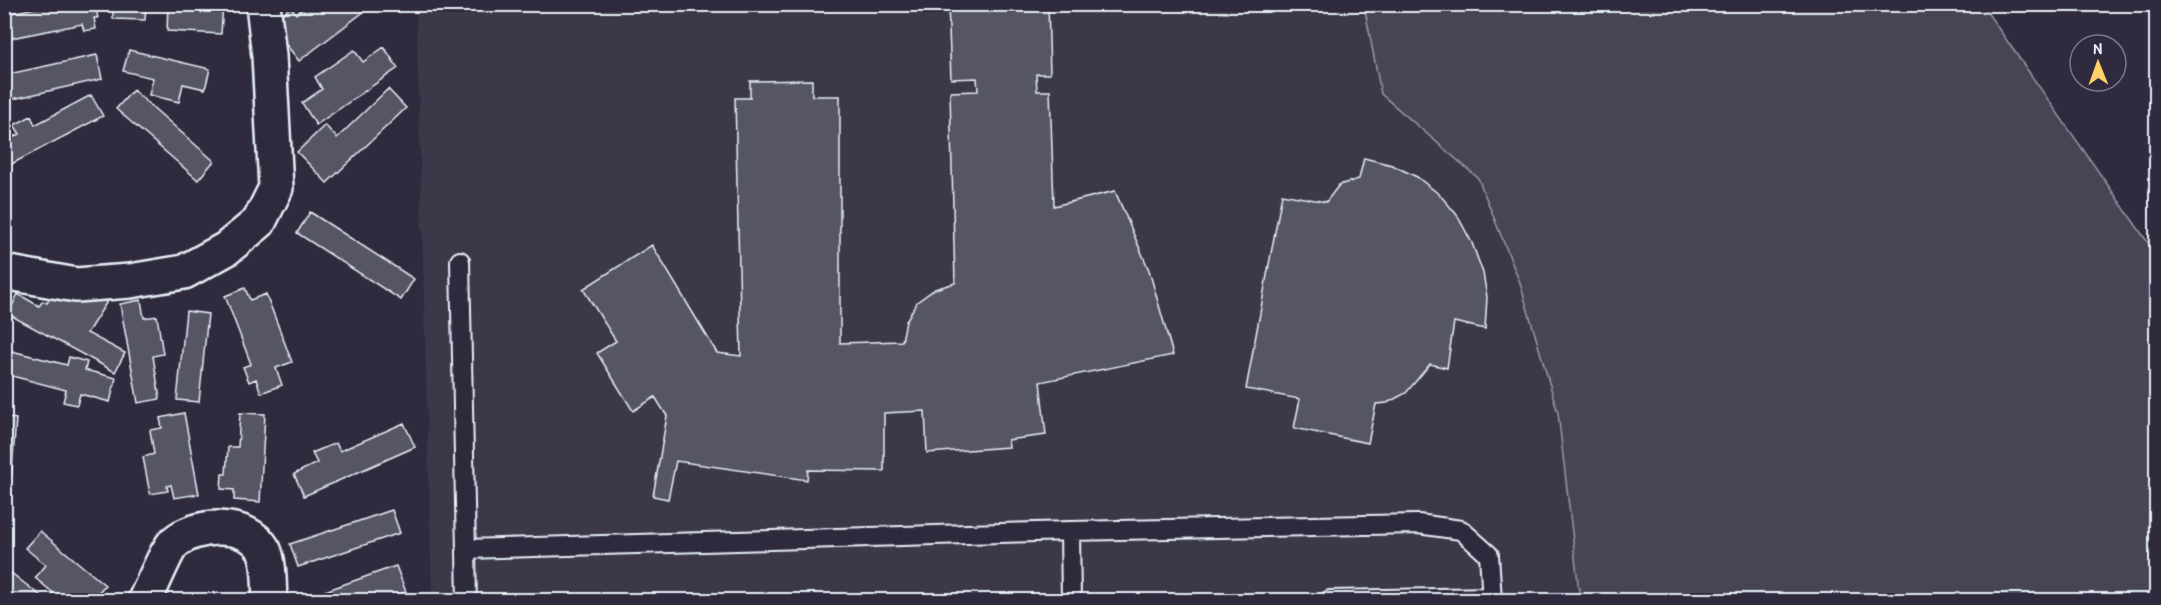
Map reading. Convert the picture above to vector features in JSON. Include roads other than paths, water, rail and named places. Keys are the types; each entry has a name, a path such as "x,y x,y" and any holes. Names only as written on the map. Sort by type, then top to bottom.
{"street":[{"path":"4,272 76,285 130,281 184,272 226,249 259,222 276,188 270,56 263,4"},
{"path":"145,600 173,544 196,531 229,528 251,536 265,551 270,600"}],"lane":[{"path":"460,261 467,600"},
{"path":"466,549 1070,531 1418,524 1461,530 1489,555 1492,599 1330,600"},
{"path":"1070,531 1071,600"}],"waterway":[{"path":"2156,370 2154,380 2156,399"}]}
